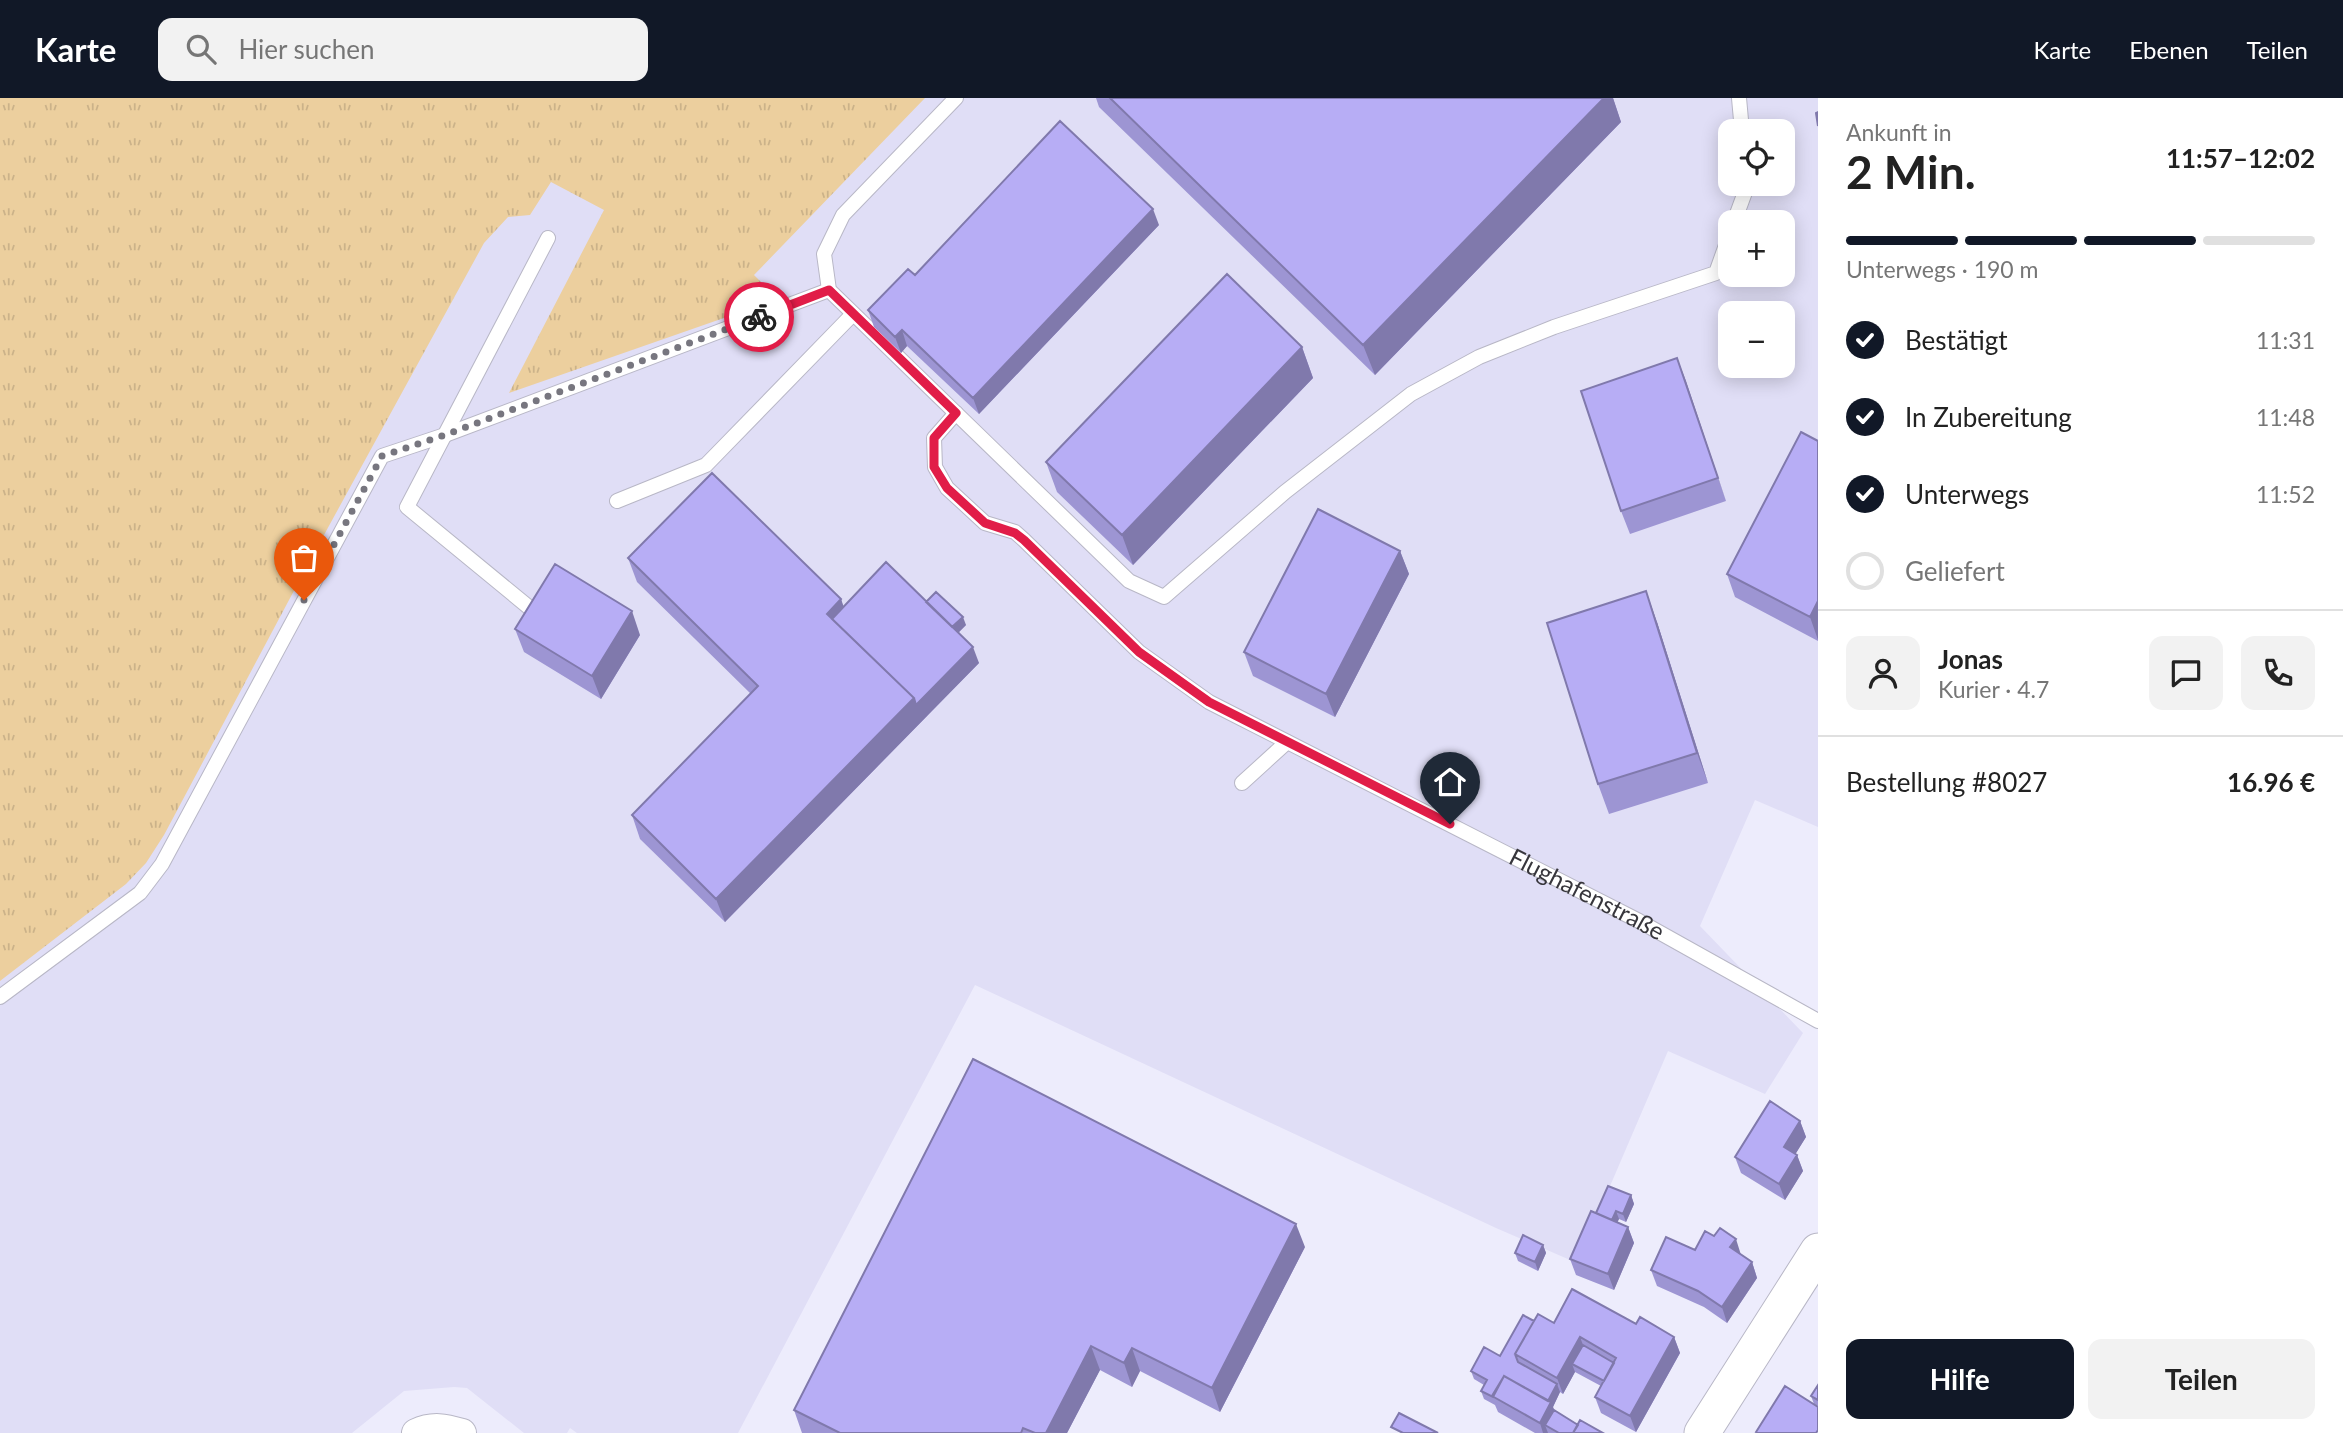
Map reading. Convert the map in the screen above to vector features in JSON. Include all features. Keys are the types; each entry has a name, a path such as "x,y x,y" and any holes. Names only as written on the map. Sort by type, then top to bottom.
{"street":[{"path":"1702,1433 1818,1251"}],"lane":[{"path":"956,98 843,215 824,254 829,290 1129,581 1164,597 1285,492 1411,394 1479,357 1554,327 1716,273 1718,267"},
{"path":"1739,98 1741,119"},
{"path":"531,609 407,507 548,238"},
{"path":"0,997 140,893 162,864 382,456 445,435 829,290"},
{"path":"617,501 706,466 853,314"},
{"name":"Flughafenstraße","path":"956,413 934,438 934,467 947,488 985,523 1015,533 1024,540 1139,652 1209,702 1639,921 1818,1021"},
{"path":"1242,783 1287,741"}],"shaded area":[{"path":"0,98 1818,98 1818,827 1755,800 1700,926 1803,1033 1765,1094 1668,1051 1577,1263 1496,1228 975,985 738,1433 577,1433 570,1428 567,1433 524,1433 467,1388 454,1387 404,1391 352,1433 0,1433"}],"green space":[{"path":"0,98 925,98 754,275 778,299 509,393 604,210 551,182 530,215 508,217 484,243 164,835 146,863 126,884 0,981"}],"building":[{"path":"1110,98 1604,98 1363,345"},
{"path":"1060,121 1153,209 973,398 902,330 895,337 868,310 908,269 915,275"},
{"path":"1227,274 1302,347 1122,535 1046,462"},
{"path":"1677,358 1718,478 1621,511 1581,391"},
{"path":"1801,432 1818,441 1818,601 1810,617 1727,574"},
{"path":"712,473 841,599 827,614 914,698 716,899 632,815 758,686 628,558"},
{"path":"1318,509 1400,551 1326,694 1244,652"},
{"path":"886,562 973,647 916,705 914,698 832,619"},
{"path":"555,564 632,611 592,676 515,629"},
{"path":"1646,591 1697,753 1598,784 1547,623"},
{"path":"936,592 963,617 952,627 926,602"},
{"path":"973,1059 1296,1224 1212,1388 1132,1348 1124,1363 1091,1346 1046,1433 1035,1433 1023,1428 1021,1433 840,1433 794,1410"},
{"path":"1770,1101 1800,1121 1784,1147 1797,1155 1779,1184 1735,1157"},
{"path":"1608,1186 1631,1195 1623,1214 1616,1211 1612,1220 1596,1213"},
{"path":"1591,1211 1628,1227 1608,1274 1570,1259"},
{"path":"1720,1228 1736,1239 1730,1247 1752,1262 1722,1307 1698,1291 1651,1270 1666,1237 1695,1250 1705,1231 1714,1236"},
{"path":"1523,1235 1543,1245 1535,1262 1515,1253"},
{"path":"1572,1289 1636,1324 1640,1317 1674,1337 1630,1416 1595,1397 1616,1358 1580,1337 1557,1378 1515,1354 1538,1314 1554,1323"},
{"path":"1523,1315 1534,1321 1515,1354 1518,1362 1557,1384 1548,1401 1504,1376 1493,1397 1481,1391 1487,1380 1471,1371 1484,1347 1500,1356"},
{"path":"1583,1345 1614,1363 1604,1381 1572,1364"},
{"path":"1504,1376 1551,1402 1540,1423 1492,1396"},
{"path":"1818,1385 1818,1400 1811,1396"},
{"path":"1785,1386 1818,1407 1816,1433 1756,1432"},
{"path":"1554,1410 1578,1425 1573,1433 1559,1433 1545,1425"},
{"path":"1399,1413 1438,1433 1403,1433 1391,1427"},
{"path":"1580,1420 1603,1433 1573,1433"}],"way so far":[{"path":"304,600 382,456 759,317"}],"route":[{"path":"759,317 829,290 956,413 934,438 934,467 947,488 985,523 1015,533 1024,540 1139,652 1209,702 1450,824"}]}
